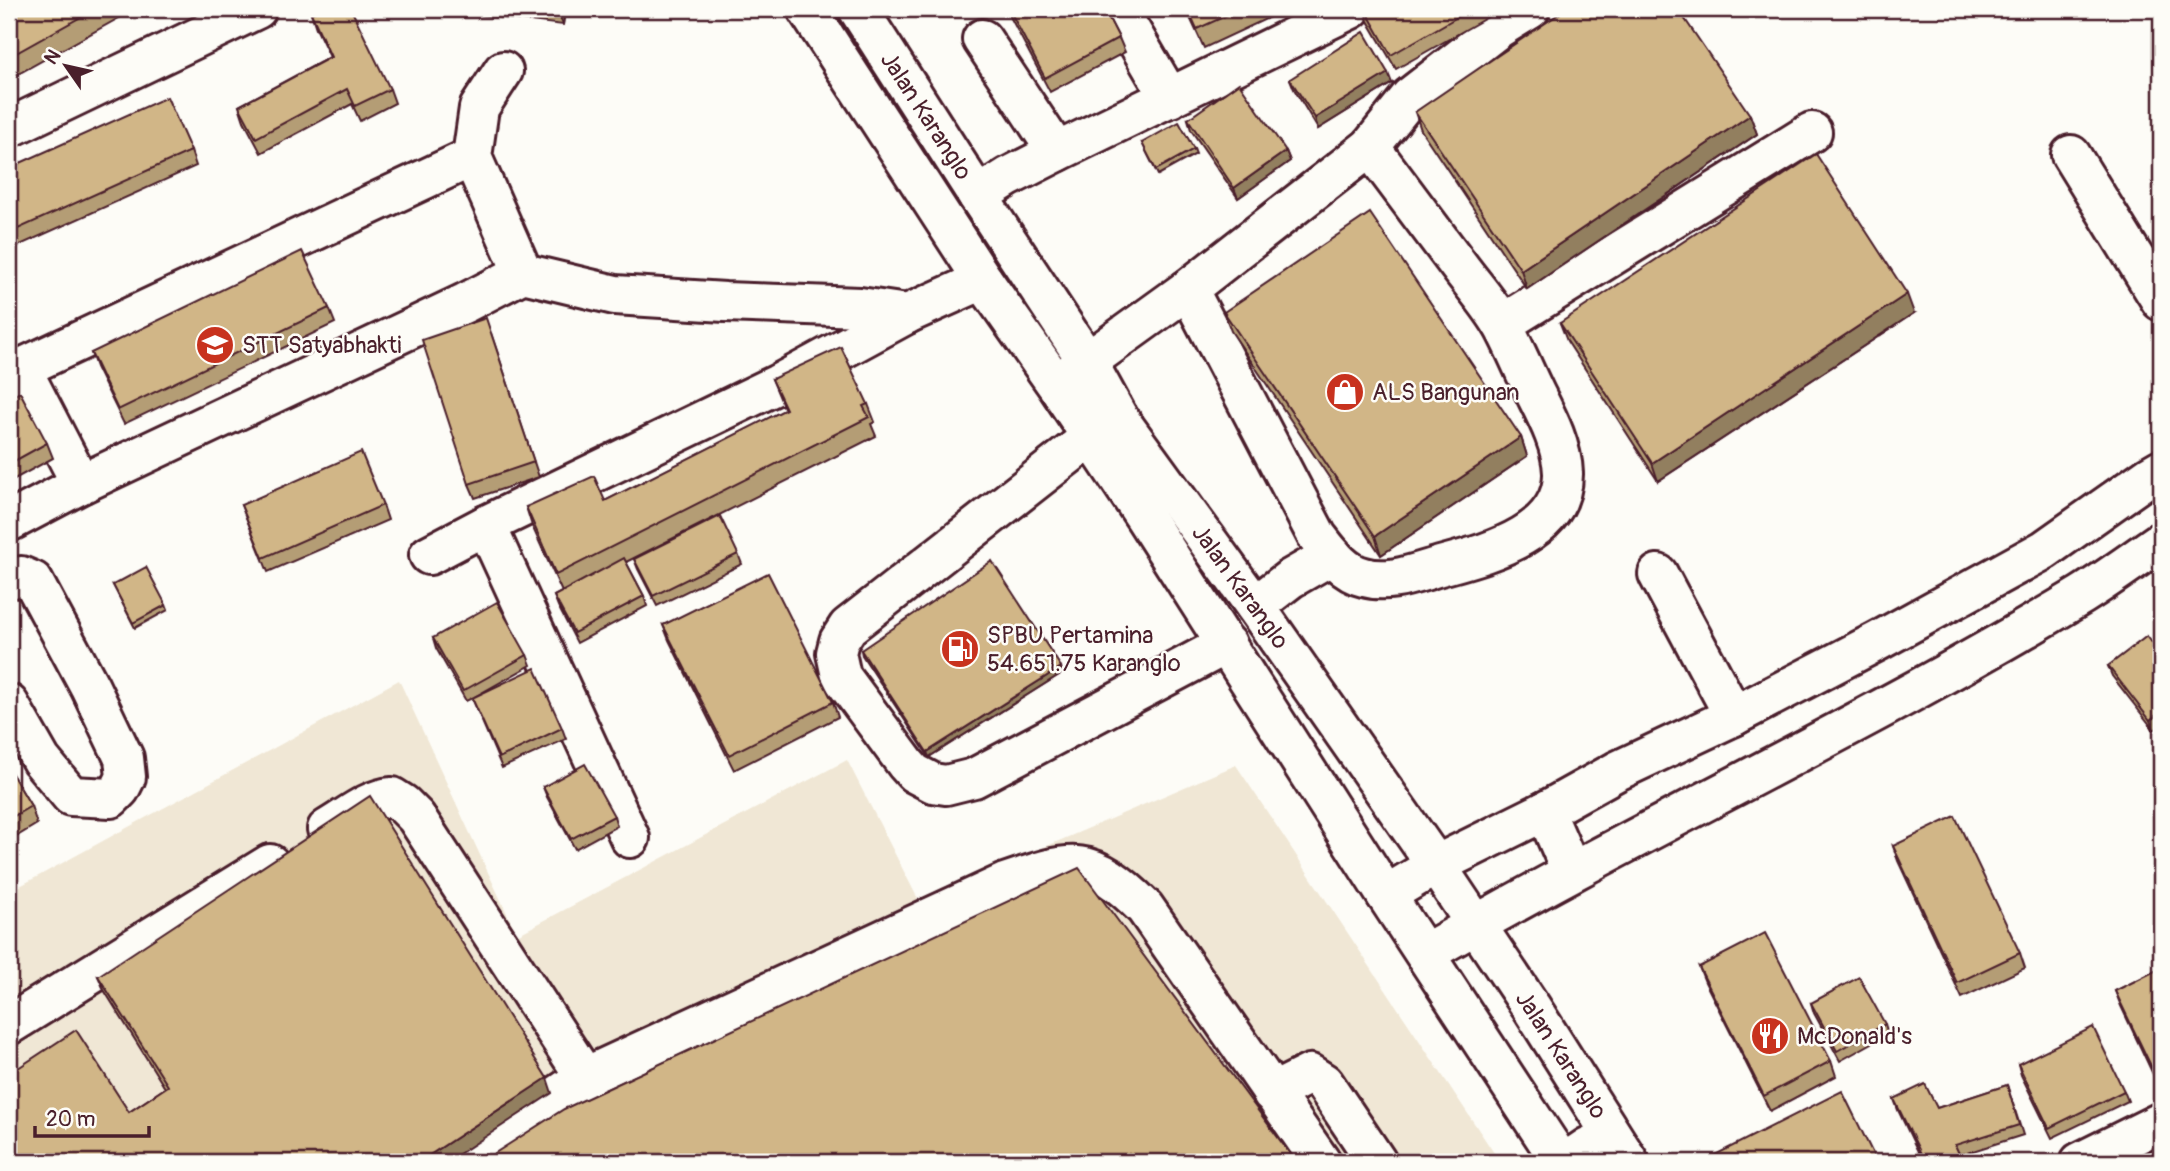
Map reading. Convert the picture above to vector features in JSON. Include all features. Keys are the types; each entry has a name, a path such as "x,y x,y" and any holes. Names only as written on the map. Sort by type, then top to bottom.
{"main road":[{"path":"9,128 257,9"},
{"name":"Jalan Karanglo","path":"807,9 983,280 1056,384 1105,428 1255,606 1436,865 1621,1149"},
{"name":"Jalan Karanglo","path":"858,9 978,197 1087,360 1105,428 1227,644 1386,895 1564,1162"},
{"path":"1118,9 1170,98"},
{"path":"978,197 1008,177 1057,152 1351,9"},
{"path":"1056,384 1188,289 1370,147 1410,97 1499,28 1530,9"},
{"path":"982,39 1057,152"},
{"path":"503,71 479,108 472,158 523,273"},
{"path":"1502,324 1812,132"},
{"path":"1188,289 1317,536 1348,570 1362,577 1388,580 1492,552 1520,539 1548,513 1561,488 1563,474 1560,449 1502,324 1370,147"},
{"path":"2071,155 2161,300"},
{"path":"81,484 15,371 472,158"},
{"path":"9,522 81,484 523,273 615,295 860,307 907,314"},
{"path":"429,555 778,384 907,314 983,280"},
{"path":"1105,428 848,627 839,641 836,653 841,676 914,773 933,783 946,785 974,778 1227,644"},
{"path":"1386,895 1436,865 1617,772 1734,716 2045,550 2161,469"},
{"path":"486,525 630,838"},
{"path":"1426,953 1571,871 1931,683 2085,593 2161,541"},
{"path":"1255,606 1290,579 1332,555"},
{"path":"1658,575 1734,716"},
{"path":"9,579 21,576 33,581 90,687 124,758 126,777 120,789 111,797 71,796 41,760 9,704"},
{"path":"9,1025 374,800 392,797 416,817 585,1077"},
{"path":"1545,811 1571,871"},
{"path":"460,1162 585,1077 1005,883 1068,864 1089,867 1107,876 1145,908 1321,1162"},
{"path":"1272,1093 1310,1074 1318,1078 1377,1162"},
{"path":"2080,1162 2161,1122"},
{"path":"1564,1162 1588,1147 1621,1149"}],"shaded area":[{"path":"399,680 517,935 847,760 919,901 1236,765 1500,1162 9,1162 9,892"}],"building":[{"path":"9,9 95,9 9,57"},
{"path":"320,9 351,9 390,89 355,106 347,89 256,138 239,106 331,57 311,13"},
{"path":"1009,9 1104,9 1119,38 1045,78"},
{"path":"1188,9 1241,9 1197,29"},
{"path":"1365,9 1471,9 1391,55"},
{"path":"1566,9 1678,9 1750,115 1521,270 1415,112"},
{"path":"1364,32 1388,73 1315,118 1290,79"},
{"path":"1239,83 1286,151 1234,188 1188,119"},
{"path":"167,97 191,151 9,233 9,168"},
{"path":"1179,122 1194,149 1156,170 1142,143"},
{"path":"1816,154 1907,294 1652,463 1560,323"},
{"path":"1370,213 1521,437 1375,536 1224,312"},
{"name":"STT Satyabhakti","path":"302,251 329,308 118,410 91,353"},
{"path":"486,318 534,462 469,484 422,340"},
{"path":"841,347 868,404 863,406 869,417 556,575 526,507 594,476 605,501 786,409 772,379"},
{"path":"20,392 47,443 9,464 9,398"},
{"path":"361,452 383,505 263,558 241,505"},
{"path":"720,516 738,554 653,596 634,559"},
{"path":"624,558 644,596 574,633 554,596"},
{"path":"992,561 1061,667 927,752 861,650"},
{"path":"146,567 166,605 133,623 113,585"},
{"path":"768,573 833,702 729,755 663,625"},
{"path":"497,602 527,655 463,691 433,638"},
{"path":"2147,636 2161,655 2161,711 2150,720 2108,666"},
{"path":"535,668 562,728 499,758 472,698"},
{"path":"585,764 614,816 571,839 543,787"},
{"path":"9,769 31,806 9,819"},
{"path":"370,796 547,1078 419,1162 9,1162 9,1074 76,1030 129,1112 168,1086 98,976"},
{"path":"1955,816 2020,953 1957,983 1893,846"},
{"path":"1079,868 1296,1162 481,1162 564,1109"},
{"path":"1765,933 1831,1061 1764,1096 1699,967"},
{"path":"2161,968 2161,1063 2152,1068 2115,991"},
{"path":"1859,977 1885,1024 1837,1051 1811,1003"},
{"path":"2093,1027 2124,1091 2049,1128 2018,1064"},
{"path":"1925,1084 1937,1108 2007,1085 2019,1125 1955,1145 1962,1160 1958,1162 1925,1162 1894,1099"},
{"path":"1842,1091 1877,1162 1708,1162 1707,1159"}],"place":[{"name":"STT Satyabhakti","path":"215,345"},
{"name":"ALS Bangunan","path":"1345,392"},
{"name":"SPBU Pertamina 54.651.75 Karanglo","path":"960,649"},
{"name":"McDonald's","path":"1770,1036"}]}
